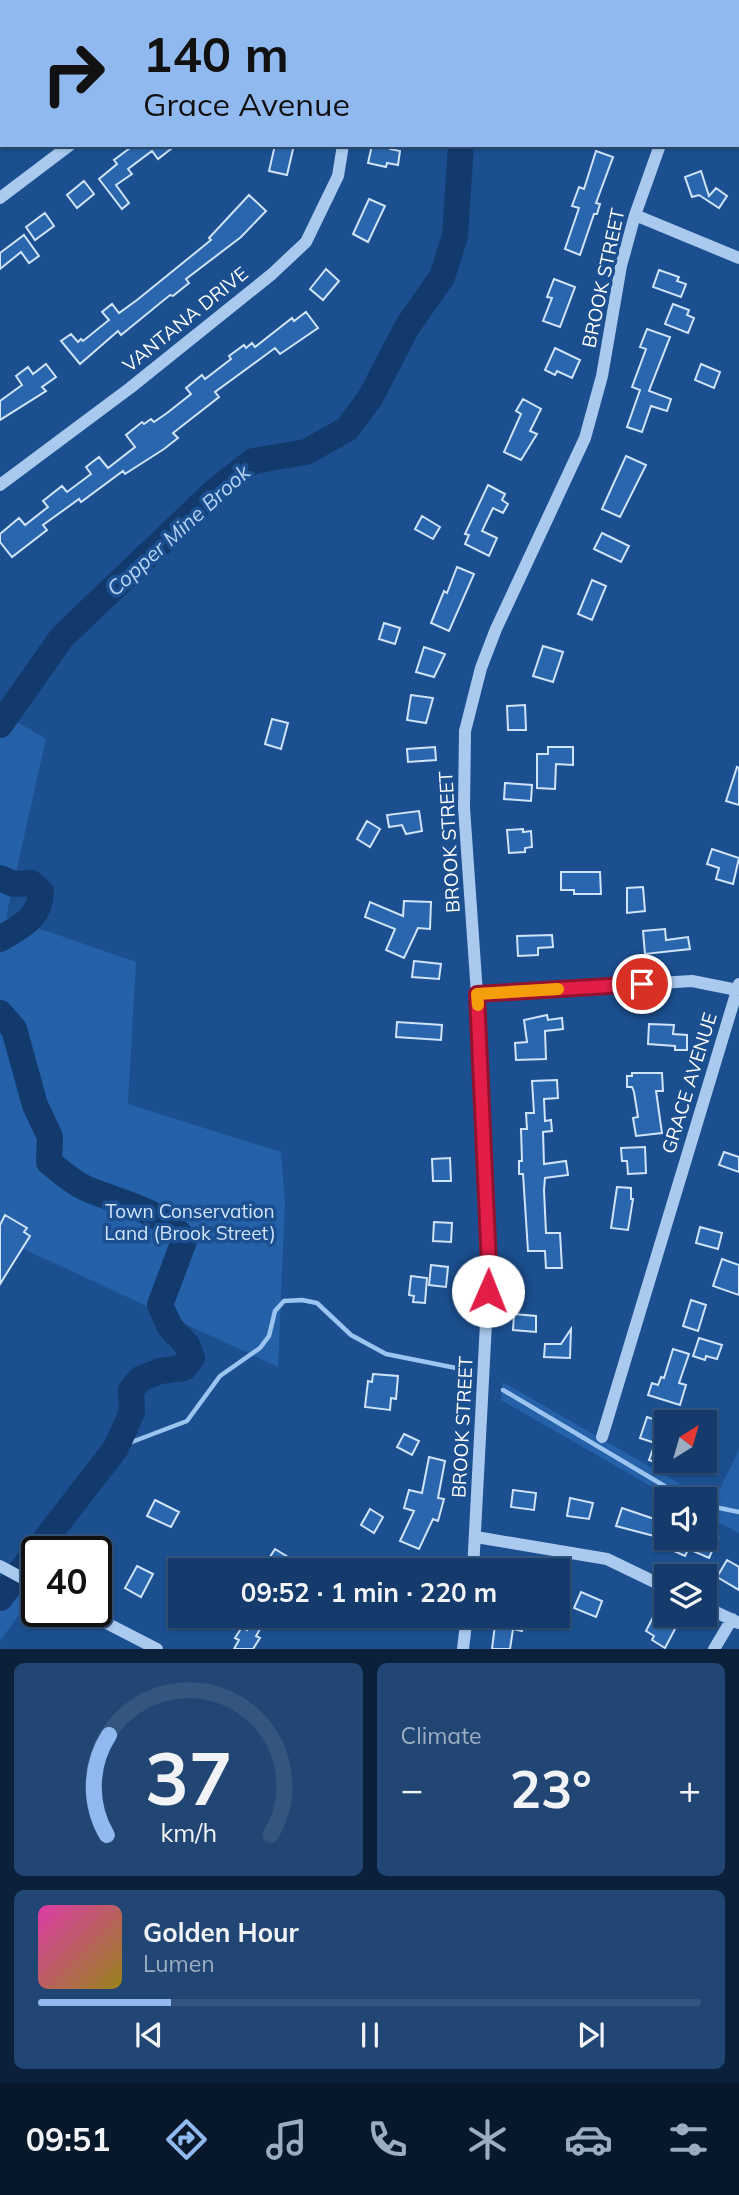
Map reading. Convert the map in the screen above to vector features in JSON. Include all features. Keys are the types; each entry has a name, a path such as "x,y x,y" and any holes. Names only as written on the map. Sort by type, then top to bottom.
{"street":[{"path":"0,198 67,147"},
{"name":"VANTANA DRIVE","path":"0,485 150,372 272,274 306,242 338,176 343,147"},
{"name":"BROOK STREET","path":"474,1558 489,1266 477,994 464,808 467,721 481,668 496,629 585,438 596,406 621,266 635,215 659,147"},
{"path":"635,215 739,258"},
{"name":"GRACE AVENUE","path":"477,994 692,981 738,987 603,1437"},
{"path":"476,1537 607,1559 654,1582"},
{"path":"0,1566 21,1577"},
{"path":"714,1649 735,1621 717,1612"},
{"path":"108,1627 132,1643 157,1649"},
{"path":"463,1649 465,1628"}],"green space":[{"name":"Town Conservation Land (Brook Street)","path":"0,712 46,739 6,917 136,962 128,1104 281,1152 285,1203 278,1367 0,1238"},
{"path":"503,1382 654,1469 654,1474 663,1474 680,1484 694,1487 654,1488 501,1400"},
{"path":"739,1450 739,1533 717,1522 717,1492"},
{"path":"0,1580 21,1591 21,1612 0,1641"}],"building":[{"path":"131,147 173,147 158,159 152,151 128,169 132,174 116,185 129,203 122,209 99,179 117,164 114,160"},
{"path":"275,147 294,147 287,175 269,171"},
{"path":"372,147 390,147 400,151 398,165 387,163 386,167 368,163"},
{"path":"596,151 613,157 596,203 600,204 597,214 594,214 580,255 565,249 579,208 572,206 579,187 584,189"},
{"path":"701,171 709,196 716,188 727,196 719,208 699,195 692,197 685,177"},
{"path":"84,181 94,194 77,208 67,195"},
{"path":"249,195 266,211 241,237 186,279 189,283 173,296 170,295 121,335 118,331 80,364 61,341 71,334 78,342 81,339 83,341 109,320 102,312 112,304 119,313 137,300 211,240 209,238"},
{"path":"369,199 385,206 368,242 353,234"},
{"path":"45,213 54,226 35,240 26,227"},
{"path":"24,235 39,256 29,263 21,252 0,269 0,253"},
{"path":"326,269 339,281 323,300 310,289"},
{"path":"659,270 679,277 677,281 686,284 681,297 653,287"},
{"path":"554,279 575,287 560,327 543,321 552,298 547,297"},
{"path":"673,304 689,310 687,315 694,318 688,333 665,324"},
{"path":"306,312 318,328 280,354 275,348 215,392 219,397 173,433 178,438 164,449 125,474 123,471 81,502 79,499 43,525 47,530 12,557 0,542 0,534 19,518 25,525 48,507 43,501 62,486 67,492 91,474 86,467 99,457 108,468 135,447 126,435 142,422 144,424 151,419 154,422 167,413 191,394 186,388 202,375 205,379 244,345 246,348 252,343 255,347 292,318 294,321"},
{"path":"647,329 670,337 649,391 671,399 667,411 651,406 642,432 627,427 640,390 632,387 646,349 640,347"},
{"path":"555,348 580,360 572,378 557,371 555,375 545,370"},
{"path":"46,364 56,377 42,387 46,391 0,420 0,401 22,385 16,376 28,367 33,374"},
{"path":"701,364 720,372 714,388 695,380"},
{"path":"523,399 541,409 530,431 537,434 521,460 504,452 521,414 516,411"},
{"path":"626,456 646,465 620,517 602,509"},
{"path":"488,485 505,494 502,500 508,504 503,513 493,508 482,531 497,538 489,556 465,544 469,535 465,534"},
{"path":"422,516 440,527 433,539 415,529"},
{"path":"602,533 629,546 621,562 594,549"},
{"path":"457,567 474,574 449,631 431,623"},
{"path":"592,580 606,586 592,620 578,614"},
{"path":"384,623 400,628 395,644 379,639"},
{"path":"543,646 563,652 553,682 533,676"},
{"path":"424,647 445,654 434,677 416,672"},
{"path":"411,695 433,698 426,723 407,720"},
{"path":"525,705 526,730 508,730 507,706"},
{"path":"272,719 288,723 281,749 265,744"},
{"path":"435,747 436,760 408,762 407,749"},
{"path":"548,747 573,747 573,765 556,764 555,789 537,788 537,754 548,754"},
{"path":"737,767 739,768 739,805 726,801"},
{"path":"505,783 532,785 531,801 504,799"},
{"path":"419,811 422,831 406,834 402,825 389,827 387,815"},
{"path":"367,821 380,829 370,847 357,839"},
{"path":"523,829 523,832 531,831 532,847 525,848 525,852 509,853 507,830"},
{"path":"712,849 739,858 733,884 716,879 719,868 707,864"},
{"path":"561,872 600,872 601,894 574,894 574,890 561,890"},
{"path":"643,887 645,911 627,913 627,888"},
{"path":"404,901 431,902 430,929 418,928 404,958 386,950 395,929 365,917 370,902 403,916"},
{"path":"665,929 666,940 688,937 690,949 645,954 643,931"},
{"path":"552,935 553,947 538,948 538,955 518,956 517,936"},
{"path":"414,961 441,964 439,979 412,977"},
{"path":"547,1015 548,1020 562,1018 563,1029 545,1031 546,1059 516,1060 515,1043 527,1042 524,1020"},
{"path":"397,1022 442,1025 441,1040 396,1037"},
{"path":"649,1024 674,1025 673,1034 687,1035 687,1050 675,1050 675,1046 648,1044"},
{"path":"632,1073 662,1073 663,1091 656,1091 662,1133 636,1136 633,1118 638,1117 634,1092 632,1087 627,1087 627,1076 632,1076"},
{"path":"557,1080 558,1098 544,1099 545,1121 551,1120 552,1131 543,1132 544,1164 566,1161 568,1175 545,1178 546,1233 560,1233 562,1268 546,1268 545,1251 528,1251 523,1174 519,1174 519,1161 522,1161 521,1129 527,1129 526,1113 534,1113 532,1081"},
{"path":"645,1147 646,1173 628,1174 627,1161 622,1161 621,1148"},
{"path":"724,1152 739,1157 739,1172 719,1165"},
{"path":"450,1158 451,1181 433,1181 432,1159"},
{"path":"617,1187 631,1188 633,1199 628,1230 611,1228"},
{"path":"5,1215 27,1228 24,1232 30,1236 0,1284 0,1225"},
{"path":"434,1222 452,1223 451,1242 433,1241"},
{"path":"700,1227 722,1233 718,1249 696,1243"},
{"path":"722,1259 739,1265 739,1295 713,1286"},
{"path":"431,1265 448,1267 446,1287 429,1285"},
{"path":"411,1276 427,1278 425,1303 413,1302 414,1296 409,1295"},
{"path":"691,1300 706,1305 698,1331 683,1326"},
{"path":"514,1314 536,1316 536,1332 513,1330"},
{"path":"571,1329 570,1358 544,1357 545,1344 561,1344"},
{"path":"699,1338 722,1345 717,1359 706,1356 705,1360 693,1356"},
{"path":"673,1349 689,1354 679,1383 686,1385 680,1405 648,1395 652,1383 658,1385 661,1377 664,1378"},
{"path":"373,1374 398,1376 396,1399 391,1398 390,1410 365,1407 368,1381 372,1382"},
{"path":"647,1417 654,1419 654,1443 640,1438"},
{"path":"404,1434 419,1441 412,1455 397,1447"},
{"path":"654,1446 654,1462 649,1460"},
{"path":"429,1457 445,1461 438,1498 444,1499 438,1521 433,1519 419,1549 400,1541 414,1511 404,1508 409,1490 422,1493"},
{"path":"513,1490 536,1493 534,1510 511,1507"},
{"path":"570,1498 593,1503 589,1519 567,1516"},
{"path":"155,1500 179,1512 171,1527 147,1516"},
{"path":"622,1508 654,1519 654,1536 616,1526"},
{"path":"370,1509 383,1517 374,1533 361,1525"},
{"path":"275,1549 288,1557 287,1558 269,1558"},
{"path":"672,1550 688,1550 685,1556"},
{"path":"693,1550 713,1550 709,1558"},
{"path":"727,1560 739,1567 739,1590 717,1577"},
{"path":"137,1566 153,1574 141,1597 125,1588"},
{"path":"581,1592 602,1601 596,1617 574,1608"},
{"path":"653,1617 654,1627 675,1629 665,1648 652,1640 654,1636 646,1631"},
{"path":"241,1628 260,1629 256,1636 260,1638 253,1649 234,1649 239,1640 235,1638"},
{"path":"495,1628 522,1628 522,1631 513,1629 510,1649 492,1649"}],"waterway":[{"name":"Copper Mine Brook","path":"0,725 62,637 214,492 253,461 306,452 347,429 370,398 407,327 442,277 455,236 461,147"},
{"name":"Copper Mine Brook","path":"0,878 14,884 31,883 41,892 37,909 28,921 0,939"},
{"name":"Copper Mine Brook","path":"0,1013 14,1029 35,1105 50,1137 49,1162 85,1188 166,1222 184,1241 160,1305 170,1327 187,1345 192,1358 184,1368 160,1371 140,1379 131,1390 132,1412 116,1448 0,1598"},
{"path":"116,1448 187,1421 220,1376 260,1348 269,1336 275,1311 284,1301 317,1303 351,1335 386,1354 466,1370"},
{"path":"503,1390 666,1487"},
{"path":"717,1507 739,1512"}],"slow traffic":[{"path":"478,1005 477,994 558,989"}],"route":[{"path":"488,1291 477,994 642,984"}]}
